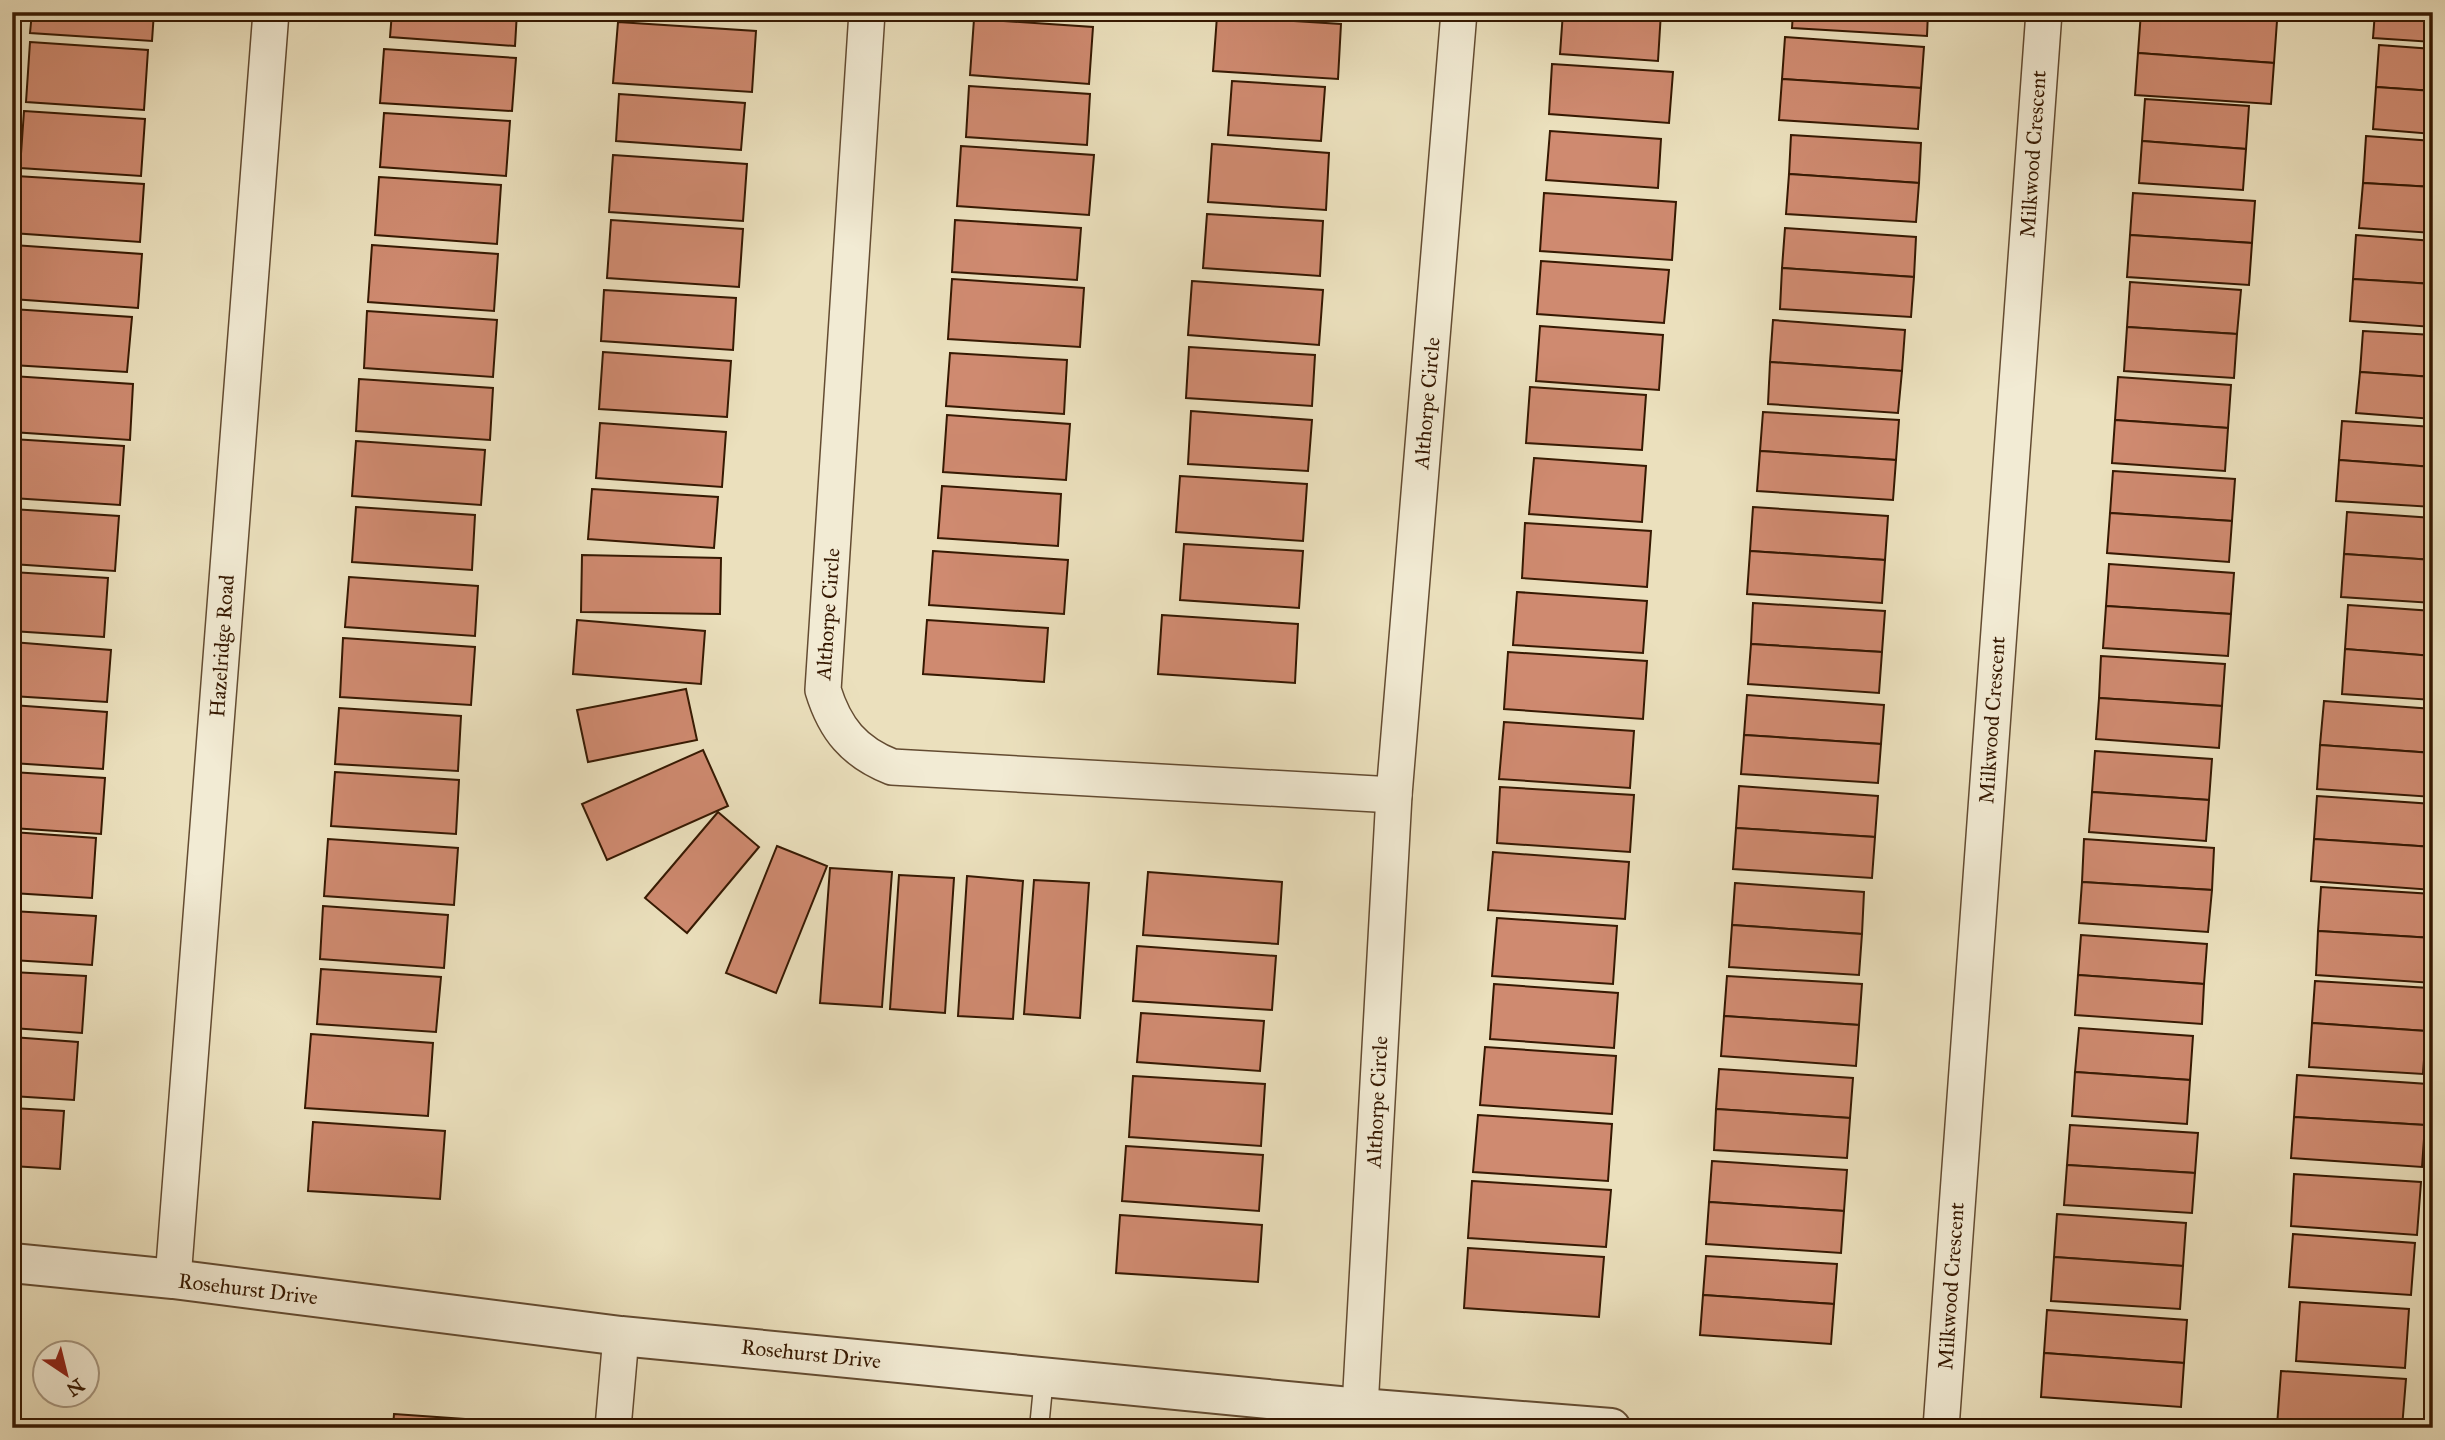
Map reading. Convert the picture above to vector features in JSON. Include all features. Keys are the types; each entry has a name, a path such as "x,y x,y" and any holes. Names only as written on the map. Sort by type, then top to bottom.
{"street":[{"name":"Hazelridge Road","path":"173,1279 271,12"},
{"name":"Althorpe Circle","path":"867,12 823,690 829,711 848,739 869,758 892,766 1394,795"},
{"name":"Althorpe Circle","path":"1360,1408 1394,795 1459,12"},
{"name":"Milkwood Crescent","path":"1941,1428 2044,12"},
{"name":"Rosehurst Drive","path":"12,1263 173,1279 621,1336 1360,1408 1488,1423 1611,1428"},
{"path":"613,1428 621,1336"}],"lane":[{"path":"1039,1428 1044,1377"}],"building":[{"path":"32,12 154,12 152,41 30,33"},
{"path":"392,12 517,12 515,46 390,37"},
{"path":"645,12 753,12 752,19"},
{"path":"1018,12 1098,12 1098,18"},
{"path":"1563,12 1661,12 1658,61 1560,54"},
{"path":"1793,12 1928,12 1927,36 1792,28"},
{"path":"2141,12 2277,21 2274,63 2138,53"},
{"path":"2375,12 2433,12 2433,42 2373,38"},
{"path":"1217,16 1341,24 1338,79 1213,71"},
{"path":"974,19 1093,27 1089,84 970,75"},
{"path":"618,22 756,31 752,92 613,83"},
{"path":"1785,37 1924,47 1921,88 1782,79"},
{"path":"30,42 148,50 144,110 26,102"},
{"path":"2379,45 2433,49 2433,91 2376,87"},
{"path":"384,49 516,58 512,111 380,103"},
{"path":"2138,53 2274,63 2271,104 2135,95"},
{"path":"1552,64 1673,72 1669,123 1549,114"},
{"path":"1782,79 1921,88 1918,129 1779,120"},
{"path":"1232,81 1325,87 1321,141 1228,135"},
{"path":"969,86 1090,94 1087,145 966,137"},
{"path":"2376,87 2433,91 2433,134 2373,129"},
{"path":"619,94 745,103 741,150 616,141"},
{"path":"2145,99 2249,106 2246,149 2142,141"},
{"path":"24,111 145,119 141,176 20,168"},
{"path":"384,113 510,121 506,176 380,167"},
{"path":"1550,131 1661,139 1658,188 1546,180"},
{"path":"1791,135 1921,143 1919,183 1789,174"},
{"path":"2366,136 2433,141 2433,187 2363,183"},
{"path":"2142,141 2246,149 2243,190 2139,183"},
{"path":"1212,144 1329,153 1326,210 1208,202"},
{"path":"961,146 1094,155 1089,215 957,206"},
{"path":"613,155 747,164 743,221 609,212"},
{"path":"1789,174 1919,183 1916,222 1786,214"},
{"path":"16,176 144,184 140,242 12,233"},
{"path":"379,177 501,185 497,244 375,235"},
{"path":"2363,183 2433,187 2433,233 2359,228"},
{"path":"1544,193 1676,202 1672,260 1540,251"},
{"path":"2133,193 2255,201 2252,243 2130,235"},
{"path":"1207,214 1323,221 1320,276 1203,268"},
{"path":"611,220 743,229 739,287 607,278"},
{"path":"955,220 1081,228 1077,280 952,272"},
{"path":"1785,228 1916,237 1914,277 1782,268"},
{"path":"2130,235 2252,243 2249,285 2127,277"},
{"path":"2356,235 2433,241 2433,284 2353,279"},
{"path":"13,245 142,254 138,308 12,299"},
{"path":"372,245 498,254 494,311 368,302"},
{"path":"1541,261 1669,270 1664,323 1537,314"},
{"path":"1782,268 1914,277 1911,317 1780,309"},
{"path":"952,279 1084,288 1080,347 948,339"},
{"path":"2353,279 2433,284 2433,327 2350,321"},
{"path":"1192,281 1323,290 1319,345 1188,335"},
{"path":"2130,282 2241,290 2237,334 2127,327"},
{"path":"604,290 736,298 733,350 601,341"},
{"path":"12,309 132,317 127,372 12,365"},
{"path":"367,311 497,320 493,377 364,368"},
{"path":"1773,320 1905,330 1902,371 1770,362"},
{"path":"1540,326 1663,335 1659,390 1536,381"},
{"path":"2127,327 2237,334 2234,378 2124,371"},
{"path":"2363,331 2433,335 2433,377 2360,372"},
{"path":"1189,347 1315,355 1312,406 1186,398"},
{"path":"603,352 731,361 727,417 599,409"},
{"path":"950,353 1067,360 1064,414 946,406"},
{"path":"1770,362 1902,371 1898,413 1768,404"},
{"path":"2360,372 2433,377 2433,419 2356,413"},
{"path":"12,376 133,384 130,440 12,432"},
{"path":"2118,377 2231,385 2228,428 2115,420"},
{"path":"359,379 493,388 490,440 356,431"},
{"path":"1530,387 1646,395 1642,450 1526,443"},
{"path":"1191,411 1312,420 1308,471 1188,464"},
{"path":"1763,412 1899,420 1896,460 1760,451"},
{"path":"947,415 1070,424 1066,480 943,472"},
{"path":"2115,420 2228,428 2225,471 2112,463"},
{"path":"2342,421 2433,427 2433,467 2339,460"},
{"path":"600,423 726,432 722,487 596,478"},
{"path":"12,439 124,446 120,505 12,498"},
{"path":"356,441 485,450 481,505 352,496"},
{"path":"1760,451 1896,460 1893,500 1757,491"},
{"path":"1534,458 1646,466 1642,522 1529,514"},
{"path":"2339,460 2433,467 2433,507 2336,501"},
{"path":"2113,471 2235,479 2232,521 2110,513"},
{"path":"1180,476 1307,484 1303,541 1176,532"},
{"path":"942,486 1061,494 1058,546 938,538"},
{"path":"592,489 718,497 714,548 588,539"},
{"path":"356,507 475,515 472,570 352,562"},
{"path":"1753,507 1888,516 1885,560 1750,551"},
{"path":"12,509 119,516 115,571 12,564"},
{"path":"2347,512 2433,518 2433,560 2344,554"},
{"path":"2110,513 2232,521 2229,562 2107,553"},
{"path":"1525,523 1651,531 1647,587 1522,578"},
{"path":"1184,544 1303,551 1299,608 1180,600"},
{"path":"933,551 1068,560 1064,614 929,605"},
{"path":"1750,551 1885,560 1882,603 1747,594"},
{"path":"2344,554 2433,560 2433,603 2341,597"},
{"path":"582,555 721,558 720,614 581,612"},
{"path":"2109,564 2234,573 2231,614 2106,606"},
{"path":"12,572 108,578 104,637 12,631"},
{"path":"349,577 478,586 475,636 345,627"},
{"path":"1517,592 1647,601 1643,653 1513,645"},
{"path":"1753,603 1885,611 1882,652 1751,644"},
{"path":"2348,605 2433,611 2433,656 2345,649"},
{"path":"2106,606 2231,614 2228,656 2103,648"},
{"path":"1162,615 1298,624 1295,683 1158,674"},
{"path":"577,620 705,631 701,684 573,674"},
{"path":"927,620 1048,628 1044,682 923,674"},
{"path":"343,638 475,647 471,705 340,697"},
{"path":"12,642 111,650 107,702 12,696"},
{"path":"1751,644 1882,652 1879,693 1748,684"},
{"path":"2345,649 2433,656 2433,700 2342,694"},
{"path":"1508,652 1647,661 1643,719 1504,709"},
{"path":"2101,656 2225,664 2222,706 2099,698"},
{"path":"686,689 697,740 588,762 577,710"},
{"path":"1747,695 1884,705 1881,744 1744,735"},
{"path":"2099,698 2222,706 2219,748 2096,739"},
{"path":"2324,701 2433,709 2433,753 2320,745"},
{"path":"12,705 107,712 103,769 12,763"},
{"path":"339,708 461,716 458,771 335,764"},
{"path":"1504,722 1634,731 1630,788 1499,779"},
{"path":"1744,735 1881,744 1878,783 1741,774"},
{"path":"2320,745 2433,753 2433,797 2317,789"},
{"path":"703,750 728,806 607,860 582,804"},
{"path":"2095,751 2212,759 2209,800 2092,792"},
{"path":"12,772 105,778 101,834 12,828"},
{"path":"335,772 459,780 456,834 331,826"},
{"path":"1739,786 1878,796 1875,837 1736,828"},
{"path":"1500,787 1634,795 1630,852 1497,843"},
{"path":"2092,792 2209,800 2206,841 2089,832"},
{"path":"2317,796 2433,804 2433,847 2314,839"},
{"path":"718,812 759,847 687,933 645,898"},
{"path":"1736,828 1875,837 1872,878 1733,869"},
{"path":"12,832 96,838 92,898 12,893"},
{"path":"328,839 458,848 454,905 324,896"},
{"path":"2084,839 2214,848 2212,890 2082,882"},
{"path":"2314,839 2433,847 2433,890 2311,881"},
{"path":"777,846 827,866 776,993 726,973"},
{"path":"1493,852 1629,862 1625,919 1488,910"},
{"path":"830,868 892,872 882,1007 820,1003"},
{"path":"1148,872 1282,882 1278,944 1143,935"},
{"path":"899,875 954,878 945,1013 890,1009"},
{"path":"967,876 1023,881 1013,1019 958,1016"},
{"path":"1034,880 1089,883 1080,1018 1024,1014"},
{"path":"2082,882 2212,890 2208,932 2079,923"},
{"path":"1735,883 1864,892 1862,934 1732,925"},
{"path":"2321,887 2433,894 2433,938 2318,931"},
{"path":"323,906 448,915 444,968 320,959"},
{"path":"12,911 96,916 92,965 12,960"},
{"path":"1497,918 1617,926 1613,984 1492,976"},
{"path":"1732,925 1862,934 1859,975 1729,967"},
{"path":"2318,931 2433,938 2433,983 2316,975"},
{"path":"2081,935 2207,944 2204,984 2078,975"},
{"path":"1137,946 1276,956 1272,1010 1133,1001"},
{"path":"321,969 441,977 436,1032 317,1024"},
{"path":"12,972 86,976 82,1033 12,1028"},
{"path":"2078,975 2204,984 2202,1024 2075,1015"},
{"path":"1727,976 1862,984 1859,1025 1724,1016"},
{"path":"2315,981 2429,988 2426,1031 2312,1023"},
{"path":"1494,984 1618,993 1614,1048 1490,1039"},
{"path":"1141,1013 1264,1021 1260,1071 1137,1062"},
{"path":"1724,1016 1859,1025 1856,1066 1721,1056"},
{"path":"2312,1023 2426,1031 2423,1074 2309,1067"},
{"path":"2079,1028 2193,1036 2190,1080 2075,1072"},
{"path":"311,1034 433,1043 428,1116 305,1108"},
{"path":"12,1037 78,1042 74,1100 12,1096"},
{"path":"1485,1047 1616,1056 1612,1114 1480,1105"},
{"path":"1719,1069 1853,1078 1850,1118 1716,1109"},
{"path":"2075,1072 2190,1080 2187,1124 2072,1116"},
{"path":"2297,1075 2428,1084 2425,1125 2294,1117"},
{"path":"1133,1076 1265,1084 1261,1146 1129,1137"},
{"path":"12,1108 64,1111 60,1169 12,1166"},
{"path":"1716,1109 1850,1118 1847,1158 1714,1150"},
{"path":"1478,1115 1612,1124 1608,1181 1473,1172"},
{"path":"2294,1117 2425,1125 2422,1167 2291,1158"},
{"path":"313,1122 445,1131 440,1199 308,1191"},
{"path":"2070,1125 2198,1133 2195,1173 2067,1165"},
{"path":"1126,1146 1263,1155 1259,1211 1122,1201"},
{"path":"1712,1161 1847,1170 1844,1211 1709,1202"},
{"path":"2067,1165 2195,1173 2192,1213 2064,1205"},
{"path":"2294,1174 2421,1182 2417,1235 2291,1226"},
{"path":"1472,1181 1611,1190 1606,1247 1468,1238"},
{"path":"1709,1202 1844,1211 1841,1253 1706,1244"},
{"path":"2057,1214 2186,1223 2183,1266 2054,1257"},
{"path":"1120,1215 1262,1225 1258,1282 1116,1273"},
{"path":"2293,1234 2415,1243 2411,1295 2289,1287"},
{"path":"1468,1248 1604,1257 1599,1317 1464,1308"},
{"path":"1706,1256 1837,1264 1834,1304 1703,1295"},
{"path":"2054,1257 2183,1266 2180,1309 2051,1301"},
{"path":"1703,1295 1834,1304 1831,1344 1700,1335"},
{"path":"2300,1302 2409,1309 2405,1368 2296,1361"},
{"path":"2047,1310 2187,1320 2184,1363 2044,1353"},
{"path":"2044,1353 2184,1363 2181,1407 2041,1397"},
{"path":"2281,1371 2406,1379 2402,1428 2277,1426"},
{"path":"394,1414 493,1421 493,1428 393,1428"}]}
